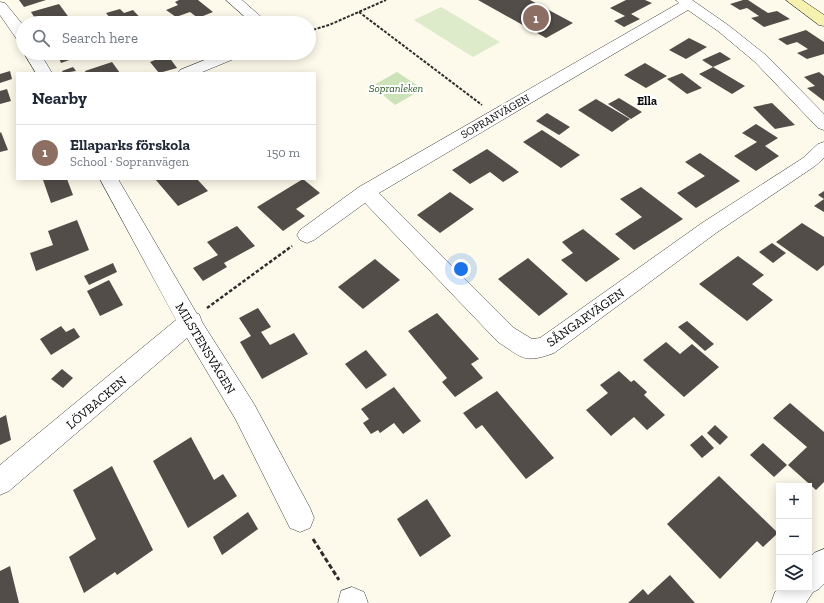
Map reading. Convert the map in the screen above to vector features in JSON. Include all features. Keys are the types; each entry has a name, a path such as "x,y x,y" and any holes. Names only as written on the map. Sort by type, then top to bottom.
{"street":[{"path":"233,0 252,16"},
{"path":"793,0 824,22"},
{"path":"686,2 724,28 761,59 824,124"},
{"name":"SOPRANVÄGEN","path":"307,235 366,192 686,2"},
{"path":"0,6 16,27"},
{"path":"36,60 43,72"},
{"path":"188,72 218,60"},
{"name":"SÅNGARVÄGEN","path":"366,192 506,335 530,350 546,346 710,228 809,162 824,148"},
{"name":"MILSTENSVÄGEN","path":"110,180 175,298 191,321 245,412 300,518"},
{"name":"LÖVBACKEN","path":"0,482 191,321"},
{"path":"812,576 824,563"},
{"path":"786,603 797,591"}],"path":[{"path":"316,29 329,26 386,0"},
{"path":"359,12 496,115"},
{"path":"191,321 307,235"},
{"path":"300,518 352,602"}],"green space":[{"path":"441,7 500,42 473,57 414,20"},
{"name":"Sopranleken","path":"397,72 423,89 395,105 372,86"}],"building":[{"path":"19,0 46,0 24,7"},
{"path":"179,0 198,0 213,12 203,16 195,16 190,12 175,16 166,10 178,5 175,2"},
{"path":"478,0 530,0 573,23 546,38"},
{"path":"626,0 645,0 652,3 631,14 640,19 624,27 614,21 625,16 610,8"},
{"path":"748,0 768,13 777,11 790,19 764,27 751,18 759,16 747,8 740,10 730,4"},
{"path":"59,4 68,16 34,16 31,12"},
{"path":"120,9 124,13 133,10 139,16 108,16 106,13"},
{"path":"806,30 824,42 824,54 807,59 797,53 808,49 797,42 787,45 778,39"},
{"path":"689,38 707,47 686,59 669,50"},
{"path":"720,52 731,59 713,67 702,60"},
{"path":"60,60 69,60 61,63"},
{"path":"155,60 171,60 177,68 158,72 150,62"},
{"path":"112,62 119,72 86,72"},
{"path":"645,63 667,76 646,88 624,75"},
{"path":"73,67 76,71 62,72"},
{"path":"713,67 745,86 732,94 699,74"},
{"path":"10,71 12,79 0,83 0,74"},
{"path":"819,72 824,76 824,101 807,88 815,86 804,77"},
{"path":"682,73 702,88 687,94 667,79"},
{"path":"7,89 11,101 0,104 0,91"},
{"path":"619,98 642,112 631,119 608,104"},
{"path":"596,99 630,119 612,132 578,110"},
{"path":"772,103 795,125 775,129 753,107"},
{"path":"547,113 570,127 559,135 536,121"},
{"path":"756,124 778,138 765,146 779,156 756,171 734,156 757,142 742,133"},
{"path":"542,130 580,155 561,168 523,142"},
{"path":"1,132 8,150 0,152 0,133"},
{"path":"487,149 519,172 503,182 490,172 470,184 452,170"},
{"path":"700,153 740,181 696,208 677,193 705,176 685,162"},
{"path":"43,180 67,180 73,195 51,203"},
{"path":"156,180 198,180 208,191 178,206"},
{"path":"301,180 304,180 320,193 296,209 305,216 283,231 257,207"},
{"path":"641,187 683,219 634,250 615,234 642,217 620,199"},
{"path":"824,191 824,199 818,195"},
{"path":"450,192 474,209 440,233 417,215"},
{"path":"824,199 824,212 814,206"},
{"path":"77,220 89,250 36,271 30,253 53,245 48,231"},
{"path":"802,223 824,237 824,265 817,271 776,242"},
{"path":"237,226 255,246 224,263 227,267 203,281 193,268 218,255 207,242"},
{"path":"583,229 620,259 586,282 561,260 573,253 562,242"},
{"path":"772,243 786,253 773,263 759,252"},
{"path":"738,256 764,275 752,284 773,300 747,321 699,284"},
{"path":"528,258 568,294 539,316 498,279"},
{"path":"375,259 400,280 363,309 338,287"},
{"path":"113,263 117,272 89,285 84,276"},
{"path":"109,280 123,305 100,316 87,291"},
{"path":"258,308 271,327 261,332 270,345 294,333 308,354 262,379 240,342 251,336 239,318"},
{"path":"437,313 479,359 471,364 483,378 455,397 442,382 447,378 408,331"},
{"path":"687,321 714,344 705,351 678,327"},
{"path":"61,326 66,332 74,328 80,337 51,355 40,339"},
{"path":"666,342 680,354 692,344 719,367 684,397 643,360"},
{"path":"366,350 387,375 366,389 345,364"},
{"path":"62,369 73,378 63,388 51,379"},
{"path":"619,371 631,382 634,380 647,392 644,395 665,415 647,430 634,417 611,436 586,410 608,393 600,385"},
{"path":"394,387 421,421 403,434 394,423 380,433 378,430 371,434 363,423 369,419 361,409"},
{"path":"497,391 554,458 526,479 482,425 476,429 463,413"},
{"path":"790,403 824,432 824,482 816,490 812,486 812,483 808,483 788,465 807,447 773,418"},
{"path":"6,415 11,440 0,445 0,418"},
{"path":"715,425 728,437 720,445 707,433"},
{"path":"702,435 714,448 702,458 690,445"},
{"path":"191,437 214,480 223,474 237,496 188,528 153,461"},
{"path":"763,443 787,465 774,477 750,455"},
{"path":"112,466 153,550 117,575 115,572 84,593 69,557 96,539 73,490"},
{"path":"719,476 776,531 776,535 763,547 757,541 720,579 667,524"},
{"path":"427,499 451,536 420,557 397,519"},
{"path":"248,512 258,529 222,555 213,537"},
{"path":"10,566 19,603 0,603 0,571"},
{"path":"670,575 695,603 628,603 643,589 648,595"}],"place":[{"name":"Ellaparks förskola","path":"536,18"}],"district":[{"name":"Ella","path":"647,101"}]}
